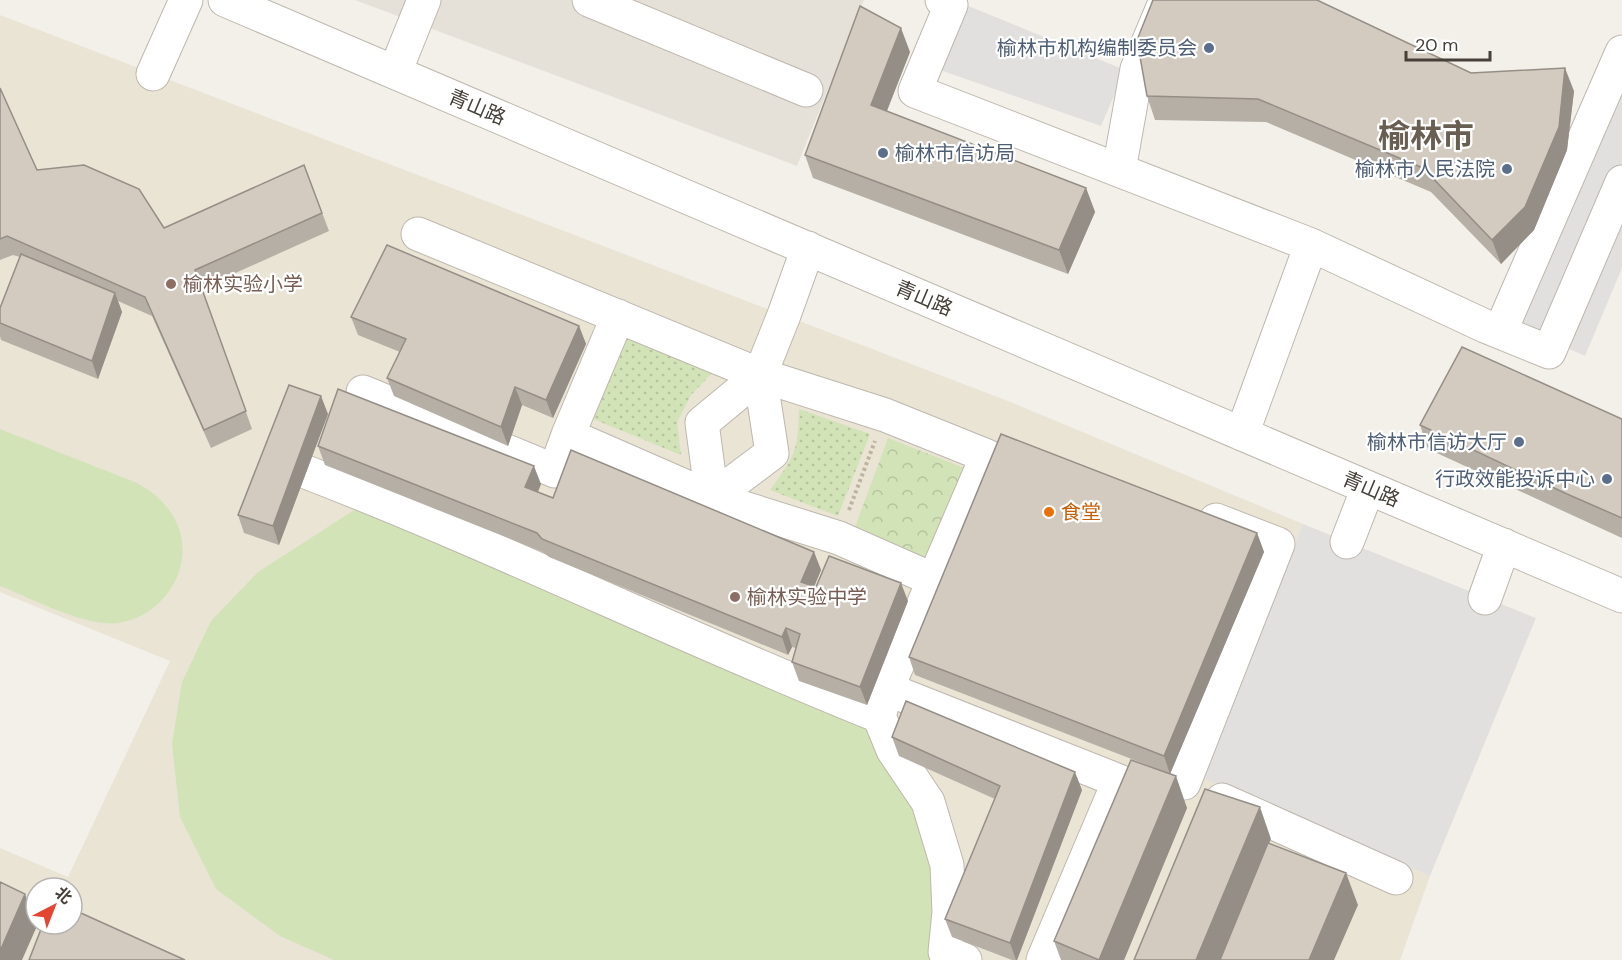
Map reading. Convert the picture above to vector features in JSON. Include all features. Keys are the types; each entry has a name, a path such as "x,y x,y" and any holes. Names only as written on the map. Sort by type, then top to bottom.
{"street":[{"path":"153,74 186,0"},
{"name":"青山路","path":"225,0 1622,596"},
{"path":"395,72 424,0"},
{"path":"589,0 806,90"},
{"path":"942,0 951,5 915,91 1311,245 1500,332 1549,352 1622,182"},
{"path":"1119,171 1137,69 1166,0"},
{"path":"1500,332 1622,52"},
{"path":"418,234 760,375 885,416 1000,448 934,580 883,702 893,750 928,802 947,864 949,912 945,952 965,960"},
{"path":"1242,434 1311,245"},
{"path":"712,498 702,423 760,375 808,248"},
{"path":"363,392 555,471 618,316"},
{"path":"712,498 772,453 760,375"},
{"path":"568,435 712,498 839,538 934,580"},
{"path":"306,472 402,509 796,683 883,702 1119,781 1184,783 1396,878"},
{"path":"1347,542 1368,488"},
{"path":"1184,783 1278,544 1190,510"},
{"path":"1485,598 1504,545"},
{"path":"1043,960 1119,781"}],"path":[{"path":"839,538 885,416"}],"shaded area":[{"path":"355,0 864,0 797,166"},
{"path":"961,3 1125,70 1101,126 940,70"},
{"name":"榆林实验中学","path":"0,15 1013,403 1303,524 1201,776 1430,876 1400,960 0,960 0,848 66,876 24,876 24,936 84,936 84,876 68,876 170,661 0,592"},
{"path":"1622,76 1622,268 1585,356 1508,322"},
{"path":"1303,524 1536,618 1430,876 1201,777"}],"green space":[{"path":"621,331 713,372 691,395 677,422 681,455 586,416"},
{"path":"799,409 870,434 838,516 770,490 794,453 798,435"},
{"path":"0,429 137,483 162,501 173,516 180,533 183,551 174,584 150,610 135,619 117,623 90,621 0,586"},
{"path":"888,438 972,471 937,562 855,527"},
{"path":"362,505 874,719 940,869 939,960 334,960 280,936 216,889 180,817 172,744 182,682 211,621 258,572"}],"building":[{"path":"1153,0 1317,0 1471,73 1565,68 1559,127 1525,207 1492,240 1423,168 1258,99 1147,96 1137,40"},
{"name":"榆林市信访局","path":"860,6 901,28 871,105 1086,188 1059,250 805,155"},
{"path":"0,88 37,170 84,165 139,189 164,228 304,165 322,213 195,270 246,411 204,430 145,297 7,236 0,239"},
{"path":"387,245 579,326 546,400 515,387 501,427 387,378 406,339 351,317"},
{"path":"21,254 115,293 92,361 0,323 0,308"},
{"name":"榆林市信访大厅","path":"1462,347 1622,419 1622,518 1420,425"},
{"path":"289,385 321,396 273,526 238,515"},
{"path":"338,389 534,466 525,487 553,498 571,450 814,552 801,582 816,587 829,556 901,583 860,687 792,662 800,634 786,628 782,637 542,539 537,533 318,446"},
{"path":"1001,434 1257,533 1164,756 909,657"},
{"path":"906,701 1075,772 1010,943 945,919 1000,786 892,737"},
{"path":"1131,760 1176,776 1099,960 1054,941"},
{"path":"1205,789 1260,807 1196,960 1134,960"},
{"path":"1268,843 1346,873 1309,960 1220,960"},
{"path":"0,882 24,894 24,896 0,951"},
{"path":"84,914 185,960 29,960 38,936 84,936"}],"place":[{"name":"榆林市机构编制委员会","path":"1209,48"},
{"name":"榆林市信访局","path":"883,153"},
{"name":"榆林市人民法院","path":"1507,169"},
{"name":"榆林实验小学","path":"171,284"},
{"name":"榆林市信访大厅","path":"1519,442"},
{"name":"行政效能投诉中心","path":"1607,479"},
{"name":"食堂","path":"1049,512"},
{"name":"榆林实验中学","path":"735,597"}],"district":[{"name":"榆林市","path":"1426,136"}]}
